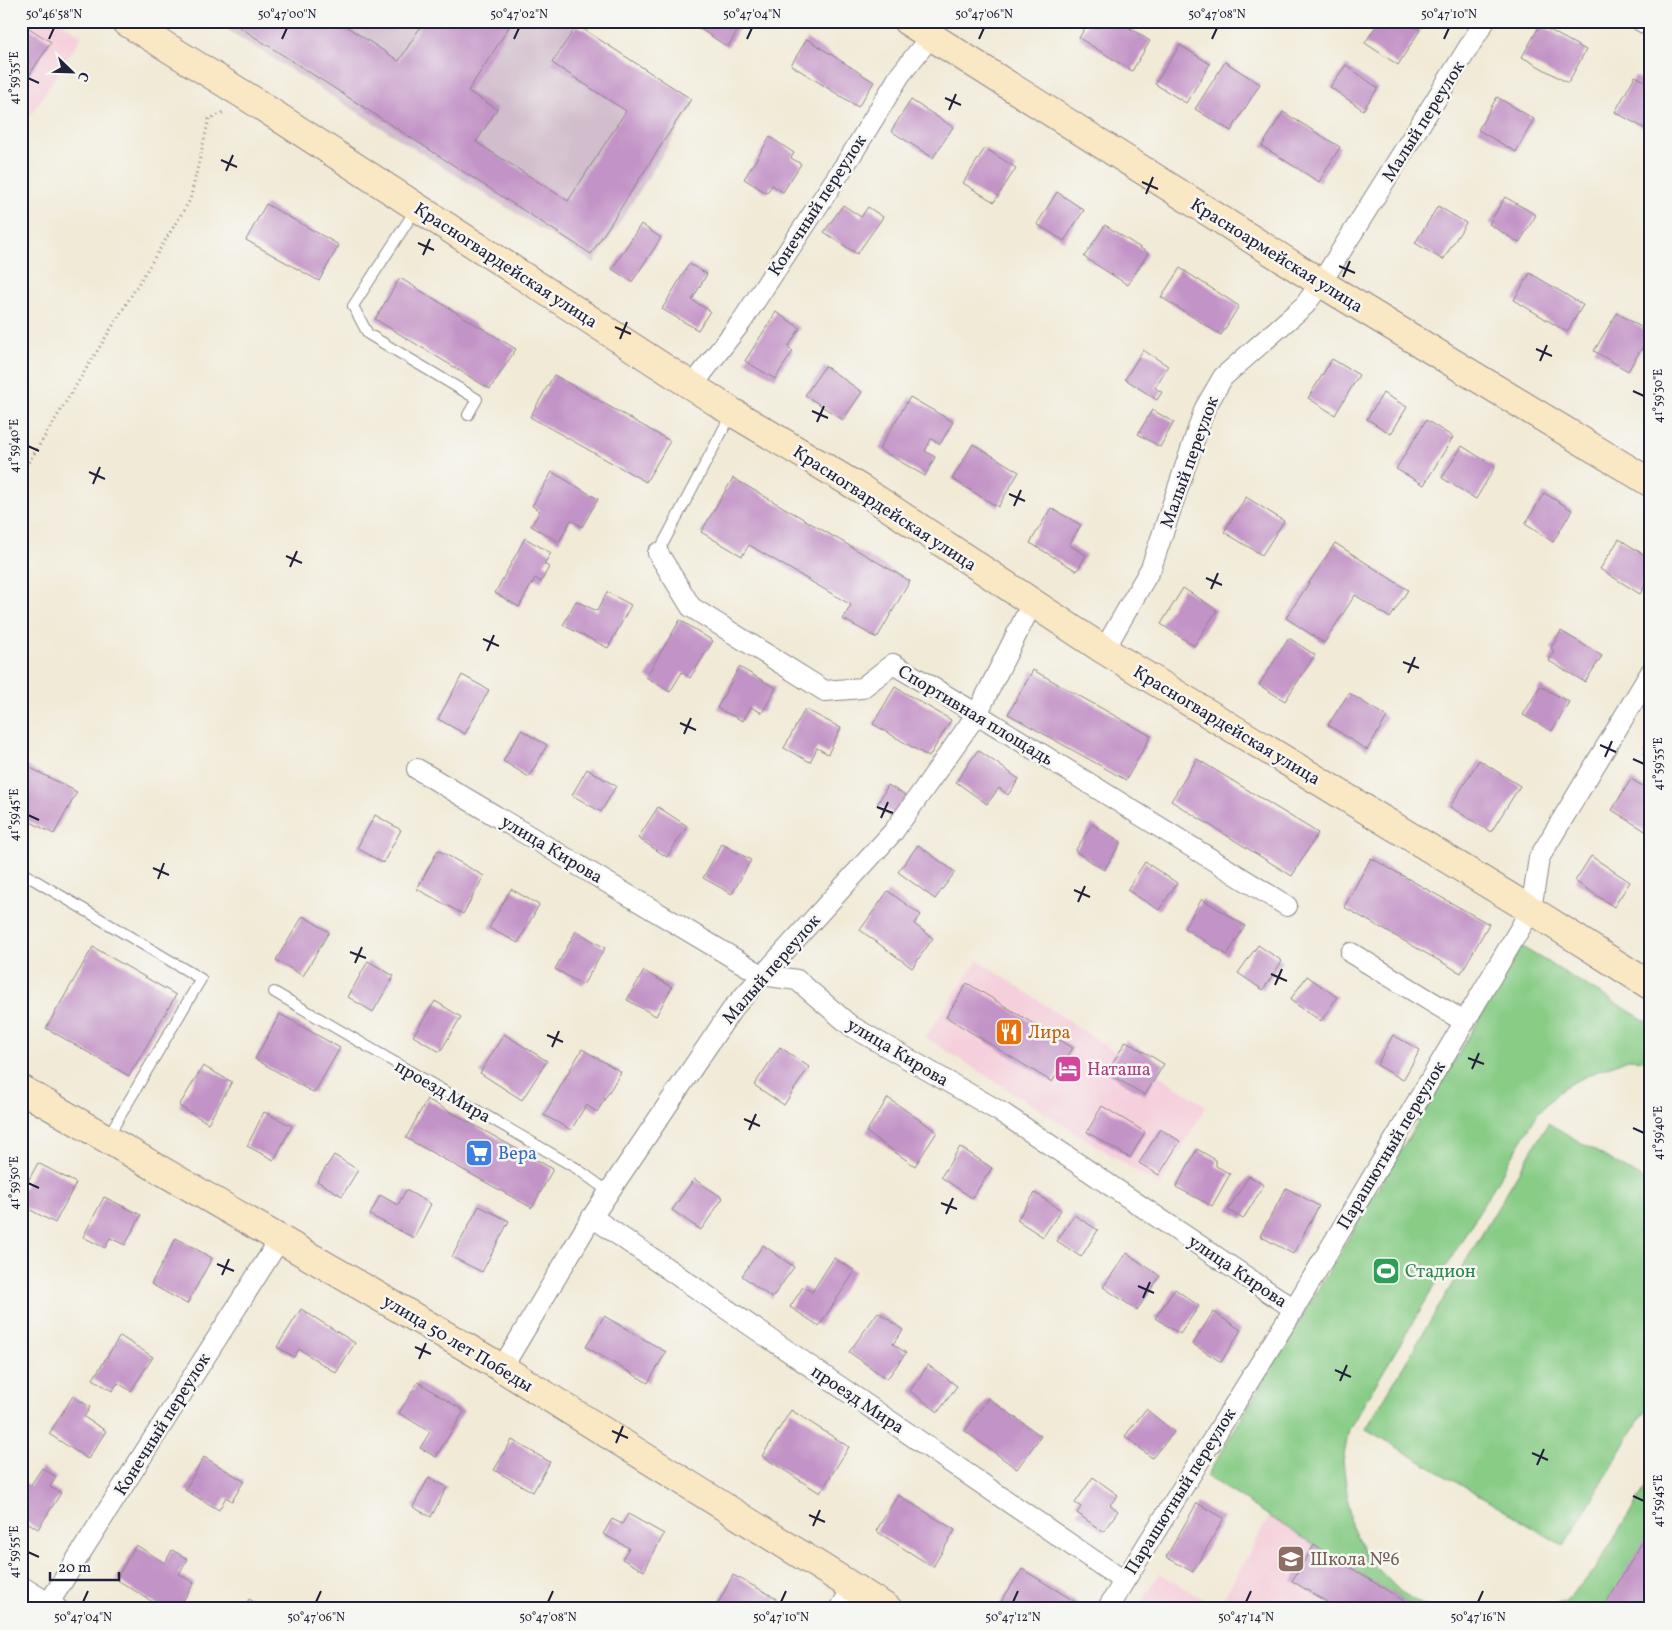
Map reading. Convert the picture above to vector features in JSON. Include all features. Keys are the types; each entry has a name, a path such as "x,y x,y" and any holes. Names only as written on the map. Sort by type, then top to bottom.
{"street":[{"name":"Красногвардейская улица","path":"125,21 249,98 732,412 861,489 1104,650 1531,910 1651,986"},
{"name":"Красноармейская улица","path":"907,21 931,29 1321,283 1651,484"},
{"name":"Малый переулок","path":"1104,650 1151,568 1205,408 1223,377 1305,305 1321,283 1485,21"},
{"path":"1641,21 1651,27"},
{"name":"Конечный переулок","path":"693,385 747,312 852,154 900,74 931,29"},
{"name":"Спортивная площадь","path":"658,553 691,607 825,691 862,688 893,664 1287,906"},
{"name":"Малый переулок","path":"502,1368 592,1217 732,1008 894,831 977,714 1032,603"},
{"name":"Парашютный переулок","path":"1107,1609 1294,1309 1531,910 1538,858 1651,672"},
{"name":"улица Кирова","path":"417,769 762,975 797,980 851,1026 1004,1114 1294,1309"},
{"path":"1351,953 1464,1022"},
{"name":"улица 50 лет Победы","path":"21,1089 502,1368 847,1598 888,1609"},
{"name":"проезд Мира","path":"592,1217 1124,1581"},
{"name":"Конечный переулок","path":"50,1607 280,1239"},
{"path":"21,1586 50,1607"}],"lane":[{"path":"416,208 353,306 368,334 477,399 468,415"},
{"path":"658,553 732,412"},
{"path":"21,872 201,979 107,1138"},
{"name":"проезд Мира","path":"274,992 576,1168 609,1192"}],"path":[{"path":"21,475 190,200 209,119 249,98"}],"shaded area":[{"path":"21,21 59,21 82,36 21,130"},
{"path":"214,21 570,21 569,25 695,103 594,263"},
{"name":"Наташа","path":"978,960 1118,1054 1126,1041 1164,1064 1157,1074 1206,1106 1160,1186 925,1037"},
{"name":"Школа №6","path":"1270,1516 1417,1609 1138,1609 1159,1573 1218,1608"}],"green space":[{"name":"Стадион","path":"1522,947 1651,1024 1651,1060 1628,1059 1595,1072 1564,1087 1538,1113 1349,1429 1343,1461 1351,1525 1368,1559 1401,1592 1423,1605 1435,1609 1417,1609 1207,1476"},
{"path":"1548,1123 1651,1184 1651,1400 1564,1546 1366,1429"},
{"path":"1651,1478 1651,1609 1547,1609 1566,1600 1595,1570"}],"building":[{"path":"230,21 338,21 399,61 424,21 513,21 468,91 497,109 476,142 568,201 626,111 552,63 577,25 691,99 591,254"},
{"path":"688,21 743,21 728,47"},
{"path":"1089,21 1119,21 1150,41 1132,71 1079,38"},
{"path":"1379,21 1405,21 1420,30 1398,65 1365,43"},
{"path":"21,23 51,42 26,80 21,77"},
{"path":"1540,25 1586,50 1568,83 1522,57"},
{"path":"807,39 874,82 858,107 791,65"},
{"path":"1180,45 1210,64 1186,103 1155,84"},
{"path":"1225,62 1260,84 1231,131 1195,109"},
{"path":"1346,65 1378,88 1363,110 1330,87"},
{"path":"1635,76 1651,84 1651,132 1615,112"},
{"path":"1497,97 1534,119 1516,152 1478,130"},
{"path":"911,100 953,127 933,158 891,131"},
{"path":"1283,112 1340,147 1319,182 1262,146"},
{"path":"770,137 794,153 791,158 801,164 783,192 772,185 767,193 744,179"},
{"path":"985,148 1016,168 994,202 963,183"},
{"path":"1057,192 1084,210 1064,241 1037,224"},
{"path":"1505,197 1536,215 1519,243 1489,224"},
{"path":"266,204 339,245 319,281 246,240"},
{"path":"843,205 861,217 868,207 883,217 857,254 824,232"},
{"path":"1438,206 1466,223 1443,260 1415,243"},
{"path":"641,224 661,238 632,282 612,269"},
{"path":"1105,225 1148,253 1128,285 1084,257"},
{"path":"689,264 707,274 692,300 710,311 698,330 662,309"},
{"path":"1180,268 1239,306 1221,335 1161,297"},
{"path":"1530,273 1583,305 1567,332 1514,300"},
{"path":"400,278 516,349 490,389 375,319"},
{"path":"776,312 800,328 788,347 793,351 775,379 745,361"},
{"path":"1617,313 1651,333 1628,371 1594,351"},
{"path":"1143,350 1168,366 1155,388 1162,392 1157,400 1125,379"},
{"path":"1332,359 1359,375 1335,415 1308,398"},
{"path":"825,366 862,392 843,420 805,395"},
{"path":"554,375 670,441 646,482 530,417"},
{"path":"1383,393 1407,407 1391,434 1367,419"},
{"path":"910,397 953,422 940,444 931,439 925,451 935,457 925,476 879,449"},
{"path":"1152,410 1174,422 1160,447 1138,434"},
{"path":"1426,420 1453,437 1424,485 1396,469"},
{"path":"973,444 1019,472 998,507 952,479"},
{"path":"1462,446 1495,467 1476,499 1442,478"},
{"path":"552,472 598,499 582,527 571,520 559,542 531,526 540,511 532,506"},
{"path":"733,478 910,581 877,638 843,619 851,605 749,545 742,556 701,532"},
{"path":"1544,493 1572,510 1553,542 1525,524"},
{"path":"1246,497 1284,521 1262,555 1224,532"},
{"path":"1051,508 1081,525 1069,545 1086,555 1077,571 1030,543"},
{"path":"525,538 551,553 544,564 549,567 541,582 535,578 519,607 495,593"},
{"path":"1619,539 1651,559 1651,576 1640,594 1600,569"},
{"path":"1335,543 1408,590 1390,618 1355,595 1324,643 1286,618"},
{"path":"1183,588 1217,610 1194,646 1161,624"},
{"path":"607,592 631,605 608,648 563,625 576,601 597,611"},
{"path":"680,620 713,641 690,678 682,672 670,692 646,677"},
{"path":"1561,631 1602,656 1585,682 1549,661 1554,651 1551,648"},
{"path":"1289,638 1315,655 1285,701 1259,685"},
{"path":"739,667 776,688 762,713 751,707 743,721 717,708"},
{"path":"1033,670 1151,736 1126,780 1008,714"},
{"path":"462,675 489,690 465,734 438,719"},
{"path":"1540,686 1569,702 1552,731 1523,715"},
{"path":"895,687 951,720 929,757 873,724"},
{"path":"1349,693 1387,717 1367,750 1328,725"},
{"path":"805,709 841,728 828,754 817,748 810,762 784,748"},
{"path":"521,730 547,745 529,777 503,761"},
{"path":"1651,743 1651,758 1644,754"},
{"path":"978,750 1019,779 1008,795 999,788 987,804 956,782"},
{"path":"1197,759 1318,833 1292,876 1171,801"},
{"path":"1479,760 1520,786 1491,832 1450,807"},
{"path":"21,763 77,792 54,834 21,817"},
{"path":"587,769 616,786 601,812 572,795"},
{"path":"1631,779 1651,791 1651,827 1647,832 1612,810"},
{"path":"888,785 907,796 896,815 877,805"},
{"path":"658,807 687,826 667,857 638,838"},
{"path":"375,815 401,830 383,863 357,848"},
{"path":"1092,824 1121,842 1104,870 1075,851"},
{"path":"722,844 751,860 732,894 703,878"},
{"path":"918,845 955,872 935,899 898,872"},
{"path":"438,850 484,876 463,914 417,889"},
{"path":"1591,856 1630,882 1614,907 1575,881"},
{"path":"1371,858 1489,924 1461,973 1344,907"},
{"path":"1145,862 1177,883 1159,910 1127,890"},
{"path":"511,889 539,905 518,943 489,928"},
{"path":"888,891 921,915 914,924 933,938 912,968 860,930"},
{"path":"1202,899 1245,926 1227,955 1184,928"},
{"path":"303,916 329,932 303,976 276,960"},
{"path":"576,931 605,948 583,985 555,969"},
{"path":"1258,945 1282,961 1263,990 1238,973"},
{"path":"93,947 176,995 129,1076 46,1028"},
{"path":"368,961 394,976 373,1012 348,997"},
{"path":"644,971 672,987 656,1016 627,1000"},
{"path":"1307,976 1337,997 1321,1021 1290,1000"},
{"name":"Лира","path":"967,983 1073,1048 1052,1082 946,1017"},
{"path":"435,1001 461,1017 440,1052 413,1036"},
{"path":"280,1014 340,1048 314,1093 255,1059"},
{"path":"504,1034 547,1061 522,1100 480,1073"},
{"path":"1393,1035 1420,1050 1403,1080 1377,1065"},
{"path":"1126,1041 1164,1064 1145,1095 1107,1073"},
{"path":"780,1047 809,1067 784,1105 754,1085"},
{"path":"582,1049 621,1072 597,1112 586,1105 571,1130 544,1115"},
{"path":"203,1066 232,1082 208,1123 179,1106"},
{"path":"888,1098 937,1132 915,1166 866,1132"},
{"name":"Вера","path":"427,1099 553,1169 532,1208 406,1138"},
{"path":"1102,1106 1145,1132 1130,1158 1087,1132"},
{"path":"264,1112 292,1126 274,1160 247,1146"},
{"path":"1160,1129 1180,1141 1159,1175 1139,1163"},
{"path":"960,1147 992,1168 972,1198 941,1177"},
{"path":"1197,1149 1216,1160 1216,1166 1230,1174 1212,1206 1176,1187"},
{"path":"334,1155 358,1170 342,1196 317,1181"},
{"path":"38,1163 76,1183 55,1223 21,1205 21,1194"},
{"path":"1249,1176 1264,1185 1243,1219 1228,1210"},
{"path":"694,1179 723,1198 701,1230 672,1210"},
{"path":"1286,1188 1319,1206 1293,1254 1260,1236"},
{"path":"406,1190 431,1204 414,1238 370,1215 380,1195 398,1205"},
{"path":"1035,1193 1061,1210 1043,1237 1017,1220"},
{"path":"104,1197 141,1215 125,1245 110,1238 105,1248 83,1237"},
{"path":"479,1206 509,1221 482,1272 452,1257"},
{"path":"1074,1215 1098,1230 1081,1257 1057,1241"},
{"path":"176,1238 212,1258 187,1304 151,1284"},
{"path":"763,1245 794,1267 772,1298 742,1276"},
{"path":"1127,1253 1160,1276 1137,1310 1103,1287"},
{"path":"834,1258 855,1271 819,1326 790,1307 803,1287 812,1292"},
{"path":"1175,1289 1199,1306 1180,1334 1155,1318"},
{"path":"301,1309 355,1343 336,1373 299,1349 294,1357 277,1347"},
{"path":"878,1312 903,1330 893,1344 906,1353 887,1379 849,1352"},
{"path":"1213,1312 1241,1330 1221,1362 1193,1344"},
{"path":"604,1316 666,1352 648,1383 586,1347"},
{"path":"120,1336 153,1357 131,1391 118,1383 112,1391 93,1379"},
{"path":"928,1365 957,1386 938,1412 910,1391"},
{"path":"418,1382 464,1411 436,1457 420,1448 430,1432 399,1413"},
{"path":"73,1396 90,1407 84,1417 106,1431 88,1459 49,1434"},
{"path":"988,1398 1041,1436 1017,1469 965,1431"},
{"path":"1146,1409 1174,1432 1152,1458 1125,1436"},
{"path":"791,1410 849,1447 820,1493 762,1456"},
{"path":"512,1440 550,1462 533,1492 494,1470"},
{"path":"204,1457 244,1481 232,1501 226,1497 219,1510 185,1490"},
{"path":"42,1468 56,1477 50,1487 61,1493 38,1529 21,1518 21,1480 30,1486"},
{"path":"429,1477 447,1487 431,1517 413,1507"},
{"path":"1093,1477 1118,1495 1110,1505 1118,1511 1103,1532 1077,1513 1081,1507 1075,1503"},
{"path":"898,1495 955,1530 933,1567 876,1531"},
{"path":"1197,1503 1224,1518 1193,1572 1166,1557"},
{"path":"628,1514 664,1534 644,1571 622,1559 629,1548 603,1534 612,1519 622,1524"},
{"path":"1651,1527 1651,1609 1603,1609"},
{"path":"136,1545 165,1563 172,1550 188,1559 179,1574 194,1583 178,1609 164,1609 116,1579"},
{"path":"1314,1545 1417,1609 1338,1609 1292,1581"},
{"path":"1022,1569 1079,1604 1076,1609 1005,1609 999,1605"},
{"path":"733,1575 776,1598 771,1609 715,1609"},
{"path":"249,1599 266,1609 244,1609"}],"place":[{"name":"Лира","path":"1009,1032"},
{"name":"Наташа","path":"1068,1069"},
{"name":"Вера","path":"479,1153"},
{"name":"Стадион","path":"1386,1271"},
{"name":"Школа №6","path":"1291,1559"}]}
